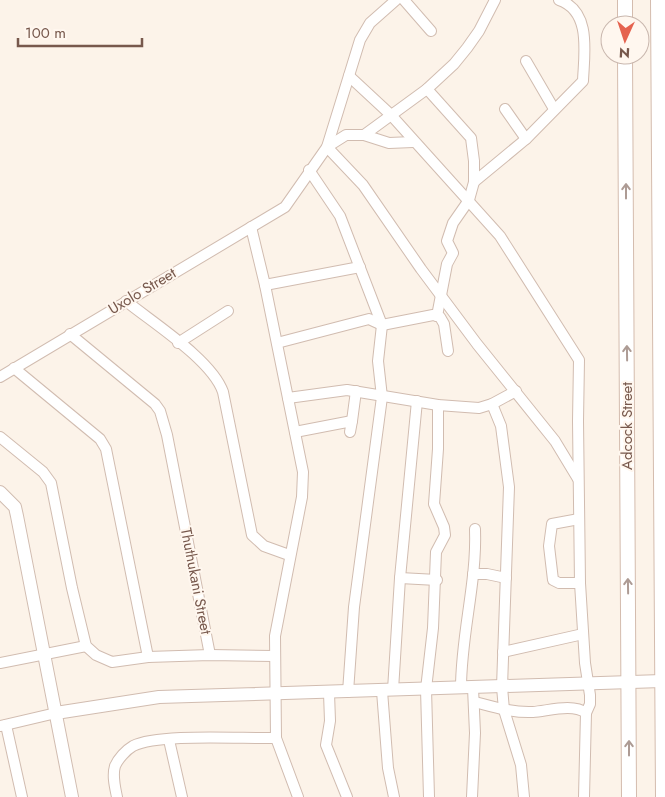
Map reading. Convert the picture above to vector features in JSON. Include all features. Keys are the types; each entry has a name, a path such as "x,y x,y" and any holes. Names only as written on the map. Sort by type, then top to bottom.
{"main road":[{"path":"625,0 625,15"},
{"path":"658,0 664,681 662,797"},
{"name":"Adcock Street","path":"625,65 629,797"}],"street":[{"path":"327,147 333,122 360,40 370,23 396,0"},
{"path":"404,0 431,32"},
{"path":"348,692 354,607 382,397 378,360 382,325 340,216 309,170 327,147 346,135 360,135 427,89 454,64 467,48 479,31 495,0"},
{"path":"474,182 526,139 583,81 585,36 582,23 574,9 559,0"},
{"path":"526,61 554,109"},
{"path":"349,76 391,115 413,142 469,200 500,236 579,360 578,480 580,583 590,704 586,713 584,797"},
{"path":"427,89 471,138 474,161 474,182 469,200 453,223 446,241 453,254 447,264 437,316"},
{"path":"505,109 526,139"},
{"path":"333,122 336,127 389,144 413,142"},
{"path":"327,147 363,185 441,295 555,442 578,480"},
{"name":"Uxolo Street","path":"0,376 285,207 309,170"},
{"path":"250,227 265,285 303,472 303,488 276,625 274,656 276,738 298,797"},
{"path":"265,285 360,267"},
{"path":"126,301 212,371 219,382 252,536 264,546 289,554"},
{"path":"178,343 228,310"},
{"path":"277,343 369,320 382,325 437,316"},
{"path":"437,316 444,324 448,351"},
{"name":"Thuthukani Street","path":"70,334 158,408 166,429 210,655"},
{"path":"14,368 100,439 106,448 148,657"},
{"path":"288,398 340,390 438,405 479,408 492,404 516,391"},
{"path":"350,432 356,391"},
{"path":"394,797 388,768 387,690 418,401"},
{"path":"492,404 501,426 509,487 502,687 504,710 520,765 524,797"},
{"path":"429,797 426,689 431,655 437,580 436,552 444,538 445,531 435,509 434,500 438,449 438,405"},
{"path":"295,432 352,421"},
{"path":"0,437 43,472 51,483 72,588 86,646 96,655 112,662 148,657 210,655 274,656"},
{"path":"0,492 15,507 72,797"},
{"path":"579,520 552,524 549,546 552,580 559,583 580,583"},
{"path":"472,797 475,702 467,688 462,649 476,556 475,529"},
{"path":"474,574 487,574 506,578"},
{"path":"400,578 437,580"},
{"path":"503,652 583,634"},
{"path":"0,663 86,646"},
{"path":"22,797 3,726 56,713 159,697 664,681"},
{"path":"329,693 330,721 326,745 347,797"},
{"path":"475,702 504,710 530,712 578,708 586,713"},
{"path":"117,797 114,775 115,767 130,748 140,744 169,740 276,738"},
{"path":"169,740 182,797"}]}
